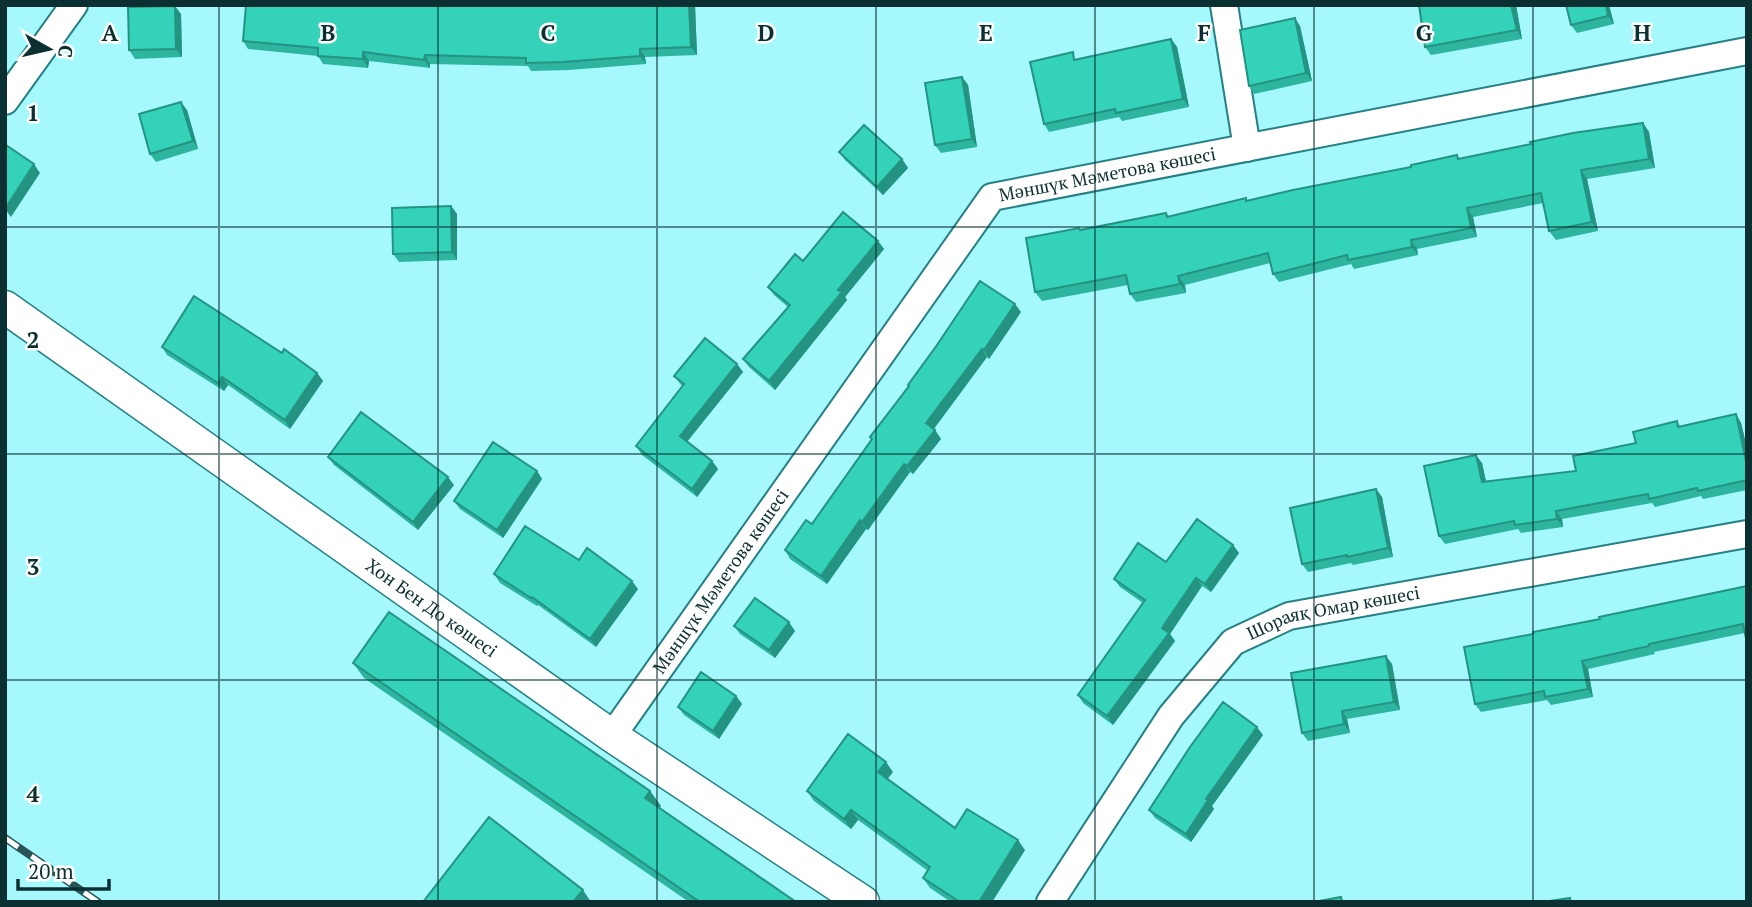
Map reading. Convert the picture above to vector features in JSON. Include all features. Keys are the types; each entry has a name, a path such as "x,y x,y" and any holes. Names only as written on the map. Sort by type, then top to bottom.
{"street":[{"path":"5,101 74,5"},
{"path":"1224,5 1247,148"},
{"name":"Мәншүк Мәметова көшесі","path":"612,736 992,197 1747,51"},
{"name":"Хон Бен До көшесі","path":"5,307 612,736 863,902"},
{"name":"Шораяқ Омар көшесі","path":"1050,902 1171,716 1233,642 1289,616 1747,534"}],"building":[{"path":"246,5 689,5 691,47 640,49 640,56 526,63 526,58 425,55 424,60 363,52 363,59 318,56 318,48 243,41"},
{"path":"1419,5 1511,5 1517,30 1425,47"},
{"path":"1566,5 1606,5 1608,16 1571,25"},
{"path":"175,6 176,49 129,50 128,7"},
{"path":"1295,18 1306,73 1249,86 1240,30"},
{"path":"1171,39 1183,99 1116,113 1115,109 1044,124 1030,62 1073,52 1074,60"},
{"path":"962,77 972,139 935,145 925,83"},
{"path":"181,102 193,141 150,154 139,114"},
{"path":"1643,123 1649,159 1581,170 1592,222 1549,231 1541,193 1467,208 1471,228 1411,240 1412,247 1348,260 1347,255 1273,274 1268,253 1178,276 1180,284 1130,294 1126,275 1035,292 1026,238 1166,213 1167,217 1246,198 1246,201 1411,167 1457,155 1458,159 1573,133"},
{"path":"864,125 902,159 877,187 839,152"},
{"path":"5,146 34,164 5,209"},
{"path":"451,206 452,252 393,254 392,208"},
{"path":"843,212 878,241 838,290 842,292 769,381 743,359 790,305 768,287 795,254 803,261"},
{"path":"980,281 1015,304 984,350 982,349 926,423 935,430 907,466 904,464 862,522 860,520 821,576 785,550 806,520 812,524"},
{"path":"194,296 282,353 284,349 317,373 285,420 222,377 218,383 162,347"},
{"path":"705,338 737,364 680,436 712,461 692,489 636,446 684,384 674,376"},
{"path":"361,412 448,477 413,522 328,457"},
{"path":"1736,414 1747,466 1747,480 1649,499 1648,494 1556,511 1557,519 1515,525 1514,521 1439,536 1424,466 1476,455 1482,482 1576,471 1573,456 1636,443 1633,432 1677,421 1678,427"},
{"path":"493,442 537,471 497,530 454,501"},
{"path":"1376,489 1388,548 1302,564 1290,508"},
{"path":"1197,519 1233,545 1205,584 1196,578 1162,628 1169,633 1107,716 1078,695 1145,600 1114,579 1138,543 1166,562"},
{"path":"525,526 579,560 587,548 632,581 590,639 532,597 494,574"},
{"path":"1747,586 1747,643 1743,624 1649,644 1582,661 1588,689 1545,697 1544,691 1475,704 1464,647"},
{"path":"755,598 789,622 769,650 734,626"},
{"path":"389,612 650,791 645,798 796,902 700,902 353,663"},
{"path":"1386,656 1394,702 1342,711 1344,724 1302,733 1291,673"},
{"path":"701,672 736,696 713,731 678,707"},
{"path":"1223,702 1257,727 1206,799 1208,800 1186,834 1149,810"},
{"path":"848,734 886,762 878,772 955,828 967,809 1018,840 979,902 960,902 923,878 930,867 851,810 844,819 807,791"},
{"path":"489,817 583,890 573,902 423,902"},
{"path":"1341,897 1342,902 1314,902"},
{"path":"1570,898 1570,902 1543,902"}],"railway":[{"path":"5,838 98,902"}]}
